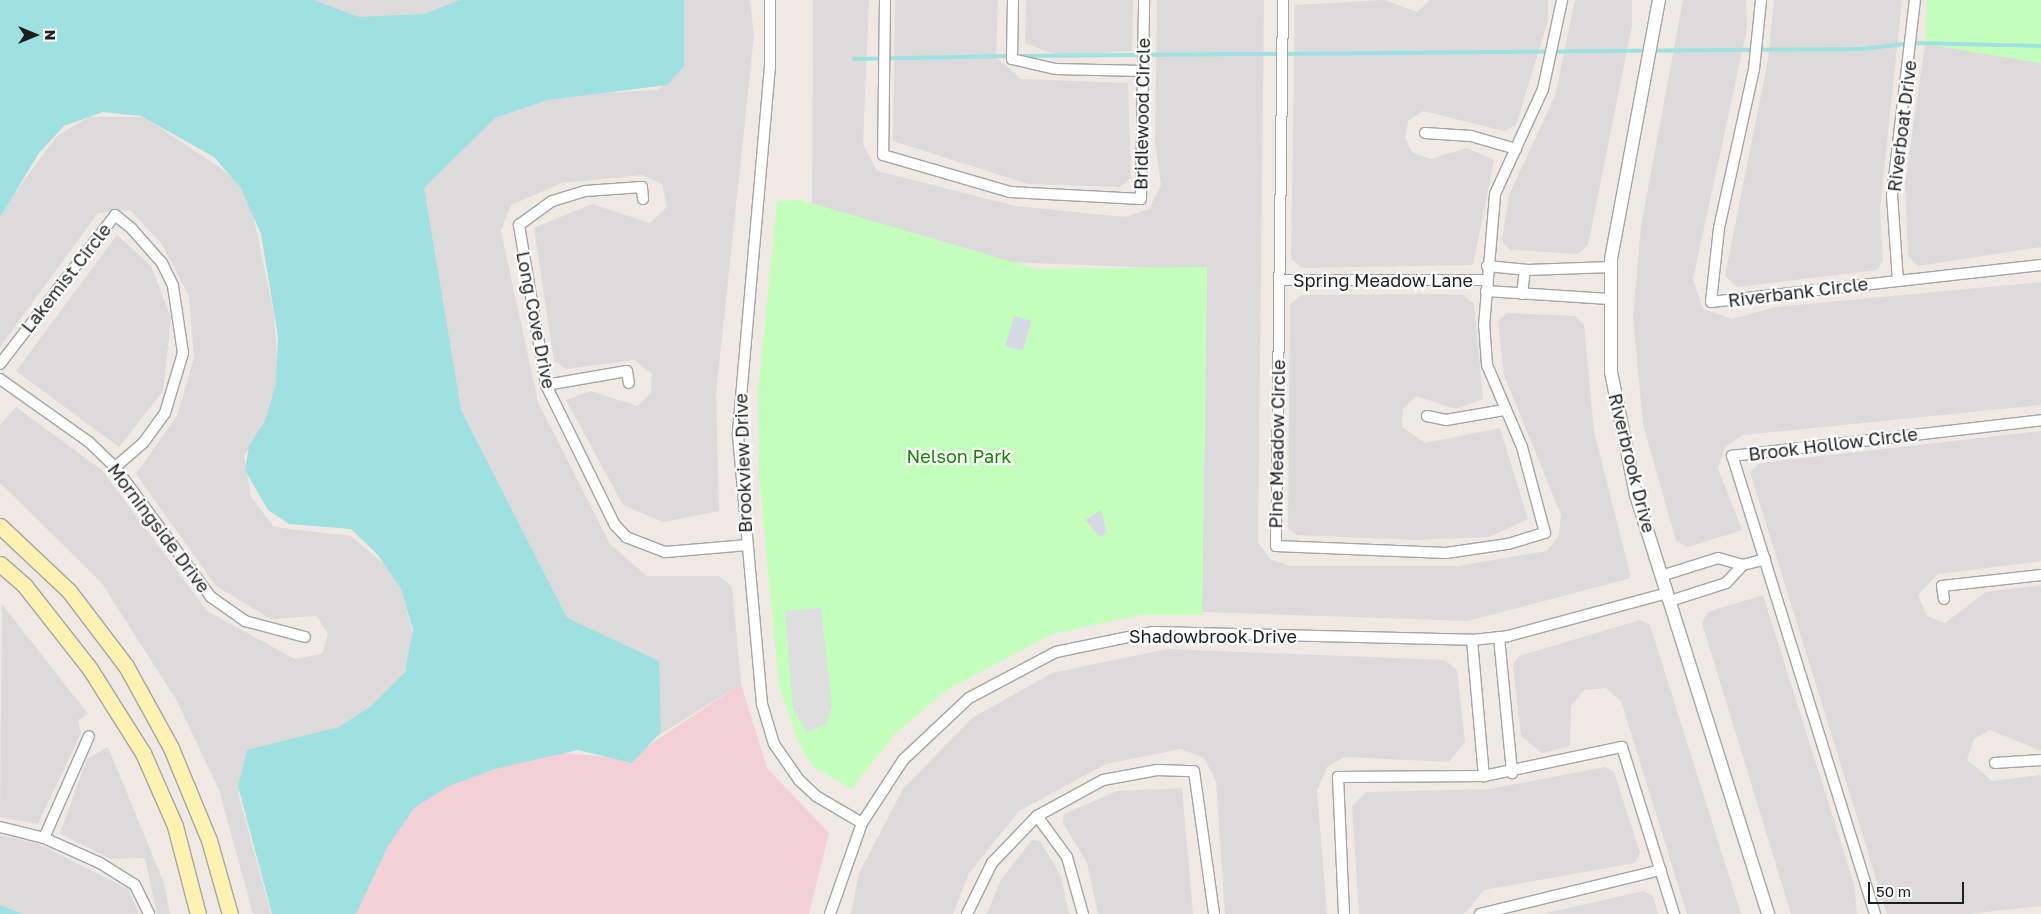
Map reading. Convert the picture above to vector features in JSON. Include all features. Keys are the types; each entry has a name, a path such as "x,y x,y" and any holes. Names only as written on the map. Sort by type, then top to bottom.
{"main road":[{"path":"0,526 69,591 126,666 171,748 209,840 230,914"},
{"path":"0,564 24,586 90,669 143,753 175,826 198,914"}],"street":[{"name":"Brookview Drive","path":"770,0 770,66 740,395 746,545 762,704 772,740 805,786 862,823"},
{"name":"Bridlewood Circle","path":"885,0 882,155 1010,192 1141,199 1144,0"},
{"path":"1013,0 1012,59 1055,69 1143,70"},
{"name":"Pine Meadow Circle","path":"1283,0 1276,546 1446,552 1500,546 1545,533 1522,447 1504,410 1487,366 1486,280 1495,194 1546,80 1562,0"},
{"name":"Riverbrook Drive","path":"1659,0 1611,267 1609,299 1618,421 1661,576 1768,914"},
{"name":"Riverbank Circle","path":"1762,0 1754,68 1719,228 1711,302 2041,265"},
{"name":"Riverboat Drive","path":"1898,281 1892,195 1916,0"},
{"path":"1425,132 1471,136 1516,149"},
{"name":"Long Cove Drive","path":"643,198 642,187 586,191 552,201 518,225 546,385 606,508 626,537 665,552 746,545"},
{"name":"Lakemist Circle","path":"0,364 115,215 132,229 162,263 173,286 184,353 165,413 142,443 116,467"},
{"path":"1487,266 1524,270 1611,267"},
{"path":"1522,294 1524,270"},
{"name":"Spring Meadow Lane","path":"1279,280 1486,280"},
{"path":"1486,291 1609,299"},
{"path":"546,385 627,371 629,383"},
{"name":"Morningside Drive","path":"0,379 89,442 116,467 211,597 246,621 305,637"},
{"path":"1427,416 1446,420 1504,410"},
{"name":"Brook Hollow Circle","path":"1875,914 1732,456 2041,420"},
{"path":"1661,576 1718,558 1743,565 1765,559"},
{"path":"1668,597 1726,583 1743,565"},
{"path":"1944,599 1942,586 2041,575"},
{"name":"Shadowbrook Drive","path":"830,914 862,823 903,760 969,698 1024,665 1088,642 1153,632 1472,640 1499,637 1668,597"},
{"path":"1499,637 1512,772"},
{"path":"1472,640 1484,776"},
{"path":"44,838 89,736"},
{"path":"1344,914 1338,777 1484,776 1512,772 1622,747 1674,914"},
{"path":"1994,763 2041,760"},
{"path":"967,914 992,863 1037,816 1104,780 1157,770 1194,770 1214,914"},
{"path":"1037,816 1067,857 1083,914"},
{"path":"0,826 44,838 129,880 149,914"},
{"path":"1480,914 1660,870"}],"shaded area":[{"path":"273,0 508,0 352,33"},
{"path":"672,0 750,0 754,35 716,394 719,511 663,522 623,505 566,400 591,391 637,406 651,393 652,374 634,360 566,369 554,361 534,228 592,204 650,223 667,207 662,184 642,175 562,183 511,205 501,231 538,402 610,544 647,576 719,576 732,587 741,684 653,739 562,634 454,427 416,198 428,171 522,97 658,90 671,77"},
{"path":"813,0 869,0 863,144 877,171 1016,206 1125,217 1149,209 1161,185 1155,143 1157,0 1264,0 1258,542 1270,559 1291,566 1458,566 1547,551 1559,535 1561,515 1504,375 1498,321 1507,313 1575,316 1584,325 1594,431 1631,578 1468,621 1202,612 1207,270 982,261 812,207"},
{"path":"895,0 998,0 996,57 1021,79 1128,83 1131,178 1120,187 1028,184 893,141"},
{"path":"1026,0 1133,0 1132,51 1058,56 1025,43"},
{"path":"1384,0 1417,12 1430,0 1548,0 1548,20 1516,125 1504,131 1423,111 1408,121 1405,138 1413,153 1431,159 1467,148 1494,160 1473,265 1301,268 1291,259 1295,5"},
{"path":"1575,0 1632,0 1632,25 1588,245 1578,254 1510,250 1502,241 1509,195 1555,96"},
{"path":"1683,0 1746,0 1747,29 1693,279 1703,309 1732,319 1775,307 2041,282 2041,405 1743,435 1725,447 1718,468 1742,530 1688,547 1676,541 1643,424 1633,317 1641,226"},
{"path":"1774,0 1902,0 1880,209 1883,261 1877,270 1737,287 1725,276 1768,60"},
{"path":"1925,44 2041,63 2041,247 1918,266 1908,256 1905,183"},
{"path":"89,117 144,117 247,186 274,314 280,400 244,456 251,497 274,527 351,536 398,576 415,643 393,701 342,737 251,760 238,793 271,914 253,914 219,790 177,701 101,582 0,483 0,425 16,407 102,470 207,611 295,659 322,654 328,634 317,616 271,619 216,586 136,474 177,416 194,358 189,296 161,243 130,210 98,213 0,347 0,213 57,136"},
{"path":"117,235 151,266 171,318 163,391 119,447 16,371"},
{"path":"1302,295 1463,295 1474,304 1483,399 1456,409 1416,396 1403,409 1402,427 1425,443 1500,428 1528,519 1489,537 1416,540 1297,535 1288,528 1290,304"},
{"path":"1014,316 1031,321 1023,351 1005,346"},
{"path":"2041,431 2041,561 1938,574 1918,595 1927,616 1945,623 1986,592 2041,585 2041,751 1990,730 1974,739 1967,760 1992,781 2041,775 2041,906 1967,914 1887,914 1750,472 1760,463"},
{"path":"1101,510 1107,533 1100,537 1085,520"},
{"path":"1763,595 1854,884 1857,914 1791,914 1702,623 1708,612"},
{"path":"2,604 88,714 78,720 81,733 38,824 0,817"},
{"path":"821,608 832,704 827,724 807,732 793,709 785,611"},
{"path":"1640,620 1650,625 1741,914 1687,914 1621,701 1606,688 1584,690 1571,706 1570,746 1542,753 1521,736 1513,665 1519,656"},
{"path":"1167,649 1445,660 1457,670 1465,742 1449,762 1345,757 1327,767 1317,791 1327,914 1225,914 1216,781 1204,758 1181,749 1106,764 1019,811 969,873 953,914 851,914 859,873 903,789 972,718 1052,673"},
{"path":"741,684 767,768 829,833 809,914 346,914 412,799 512,748 628,759"},
{"path":"108,747 164,883 170,914 157,914 145,858 110,859 60,833 87,759"},
{"path":"1605,767 1614,772 1640,853 1635,863 1484,890 1464,914 1359,914 1352,806 1366,792 1490,789"},
{"path":"1182,788 1193,914 1098,914 1087,863 1063,823 1064,814 1117,791"},
{"path":"0,835 39,844 128,889 139,914 0,914"},
{"path":"1032,840 1040,841 1061,876 1069,914 987,914 1000,881"},
{"path":"1643,891 1653,896 1658,914 1542,914"}],"green space":[{"path":"1927,0 2041,0 2041,63 1925,44"},
{"name":"Nelson Park","path":"801,200 1037,269 1207,267 1202,615 1141,615 1052,634 947,690 895,734 851,789 815,768 801,749 779,687 759,475 758,391 777,201"}],"water":[{"path":"0,0 314,0 359,17 424,14 460,0 684,0 684,66 667,85 547,100 495,118 424,188 461,410 567,618 659,661 661,732 632,763 578,750 495,769 449,786 414,808 388,846 356,914 272,914 238,786 247,750 339,727 370,707 405,672 413,630 401,589 378,555 351,529 289,524 268,510 245,470 249,446 265,421 276,384 278,336 261,234 241,188 214,157 141,116 103,112 64,126 39,153 0,217"},
{"path":"0,905 22,914 0,914"}],"waterway":[{"path":"1018,56 1862,49 1912,43 2041,46"},
{"path":"854,59 1011,56"}]}
